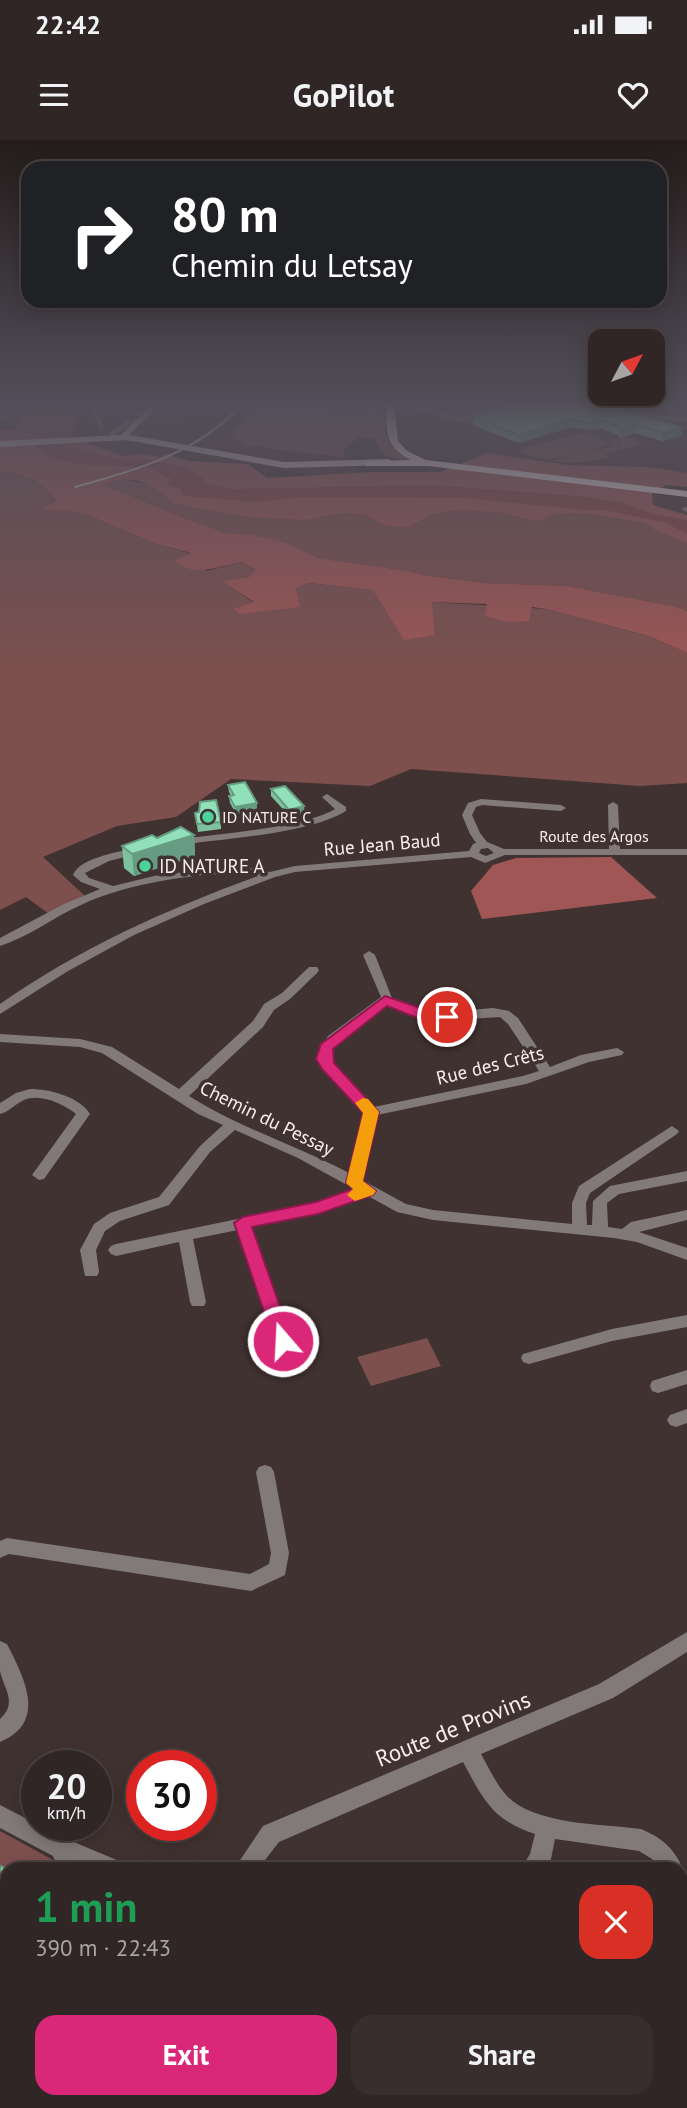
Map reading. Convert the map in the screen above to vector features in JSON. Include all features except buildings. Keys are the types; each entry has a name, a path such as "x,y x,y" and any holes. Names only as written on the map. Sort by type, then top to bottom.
{"street":[{"path":"114,890 85,880 79,875 84,867 104,858 338,814 342,809 327,797"},
{"path":"484,845 475,834 467,815 472,805 481,802 561,808"},
{"path":"613,805 615,852"},
{"path":"473,854 477,846 484,845 494,846 501,852"},
{"name":"Route des Argos","path":"473,854 489,860 497,858 501,852 687,852"},
{"name":"Rue Jean Baud","path":"271,875 295,869 473,854"},
{"path":"0,942 91,896 114,890 167,878 214,873 261,872 271,875"},
{"path":"0,1010 41,979 125,934 271,875"},
{"path":"85,880 91,896"},
{"path":"116,1250 318,1208 361,1187 371,1112 327,1065 324,1055 333,1039 385,1000 386,991 369,955"},
{"path":"180,1096 258,1024 263,1013 286,996 313,970"},
{"path":"385,1000 435,1017 493,1012 504,1014 513,1021 547,1073"},
{"name":"Chemin du Pessay","path":"0,1038 80,1043 107,1050 232,1125 303,1155 402,1208 433,1215 625,1235 687,1254"},
{"name":"Rue des Crêts","path":"371,1112 526,1080 586,1058 617,1052"},
{"path":"0,1110 20,1095 32,1092 43,1092 80,1109 83,1114 40,1175"},
{"path":"91,1272 88,1250 99,1228 115,1217 164,1201 205,1149 232,1125"},
{"path":"580,1229 579,1203 584,1190 672,1131"},
{"path":"600,1231 600,1201 615,1190 687,1176"},
{"path":"625,1235 636,1226 687,1215"},
{"path":"243,1223 283,1341"},
{"path":"185,1235 198,1302"},
{"path":"529,1358 612,1335 687,1321"},
{"path":"658,1386 687,1377"},
{"path":"0,1550 7,1546 251,1583 278,1569 280,1553 265,1472"},
{"name":"Route de Provins","path":"250,1862 271,1834 606,1691 687,1641"},
{"path":"0,1650 20,1700 19,1712 14,1720 0,1732"},
{"path":"468,1750 498,1802 510,1814 533,1824 641,1840 655,1847 669,1862"},
{"path":"0,1816 54,1845 94,1862"},
{"path":"537,1862 547,1826"},
{"path":"54,1845 74,1862"}],"shaded area":[{"path":"0,496 52,496 58,501 43,509 83,513 154,543 192,554 207,571 242,562 257,571 249,577 223,581 254,603 234,609 299,607 296,587 308,583 373,590 435,634 431,602 546,609 649,636 687,653 687,783 640,786 411,769 370,786 231,779 176,817 117,826 43,857 85,896 49,914 26,897 0,910"},
{"path":"52,496 130,496 227,533 253,535 286,543 318,558 486,583 567,586 673,606 687,611 687,653 649,636 546,609 532,607 529,621 507,622 485,616 487,604 432,602 435,635 404,640 373,590 308,583 296,588 300,607 240,614 233,609 254,602 222,581 249,577 256,570 242,562 207,569 190,569 175,561 191,553 154,543 83,513 42,509 57,501"},
{"path":"130,496 164,496 175,504 307,520 341,513 363,514 385,526 408,528 432,514 461,510 502,513 537,522 556,514 582,513 645,523 654,530 687,543 687,611 567,586 486,583 318,558 253,535 227,533"},
{"path":"164,496 652,496 653,505 687,515 687,543 654,530 645,523 582,513 556,514 537,522 502,513 461,510 432,514 408,528 385,526 363,514 341,513 307,520 250,517 175,504"},
{"path":"184,496 579,496 621,502 654,514 687,520 687,534 664,522 604,510 467,498 304,497 254,502"},
{"path":"651,496 687,498 687,515 653,505"},
{"path":"611,857 657,898 482,919 471,891 493,865 516,858"},
{"path":"427,1338 441,1366 371,1386 357,1357"},
{"path":"0,1831 57,1862 0,1862"}],"slow traffic":[{"path":"355,1195 367,1191 354,1183 371,1112 363,1103"}],"place":[{"name":"ID NATURE C","path":"208,817"},
{"name":"ID NATURE A","path":"145,866"}],"route":[{"path":"283,1341 243,1223 318,1208 367,1191 354,1183 371,1112 327,1065 324,1059 326,1047 385,1000 426,1015 447,1017"}]}
